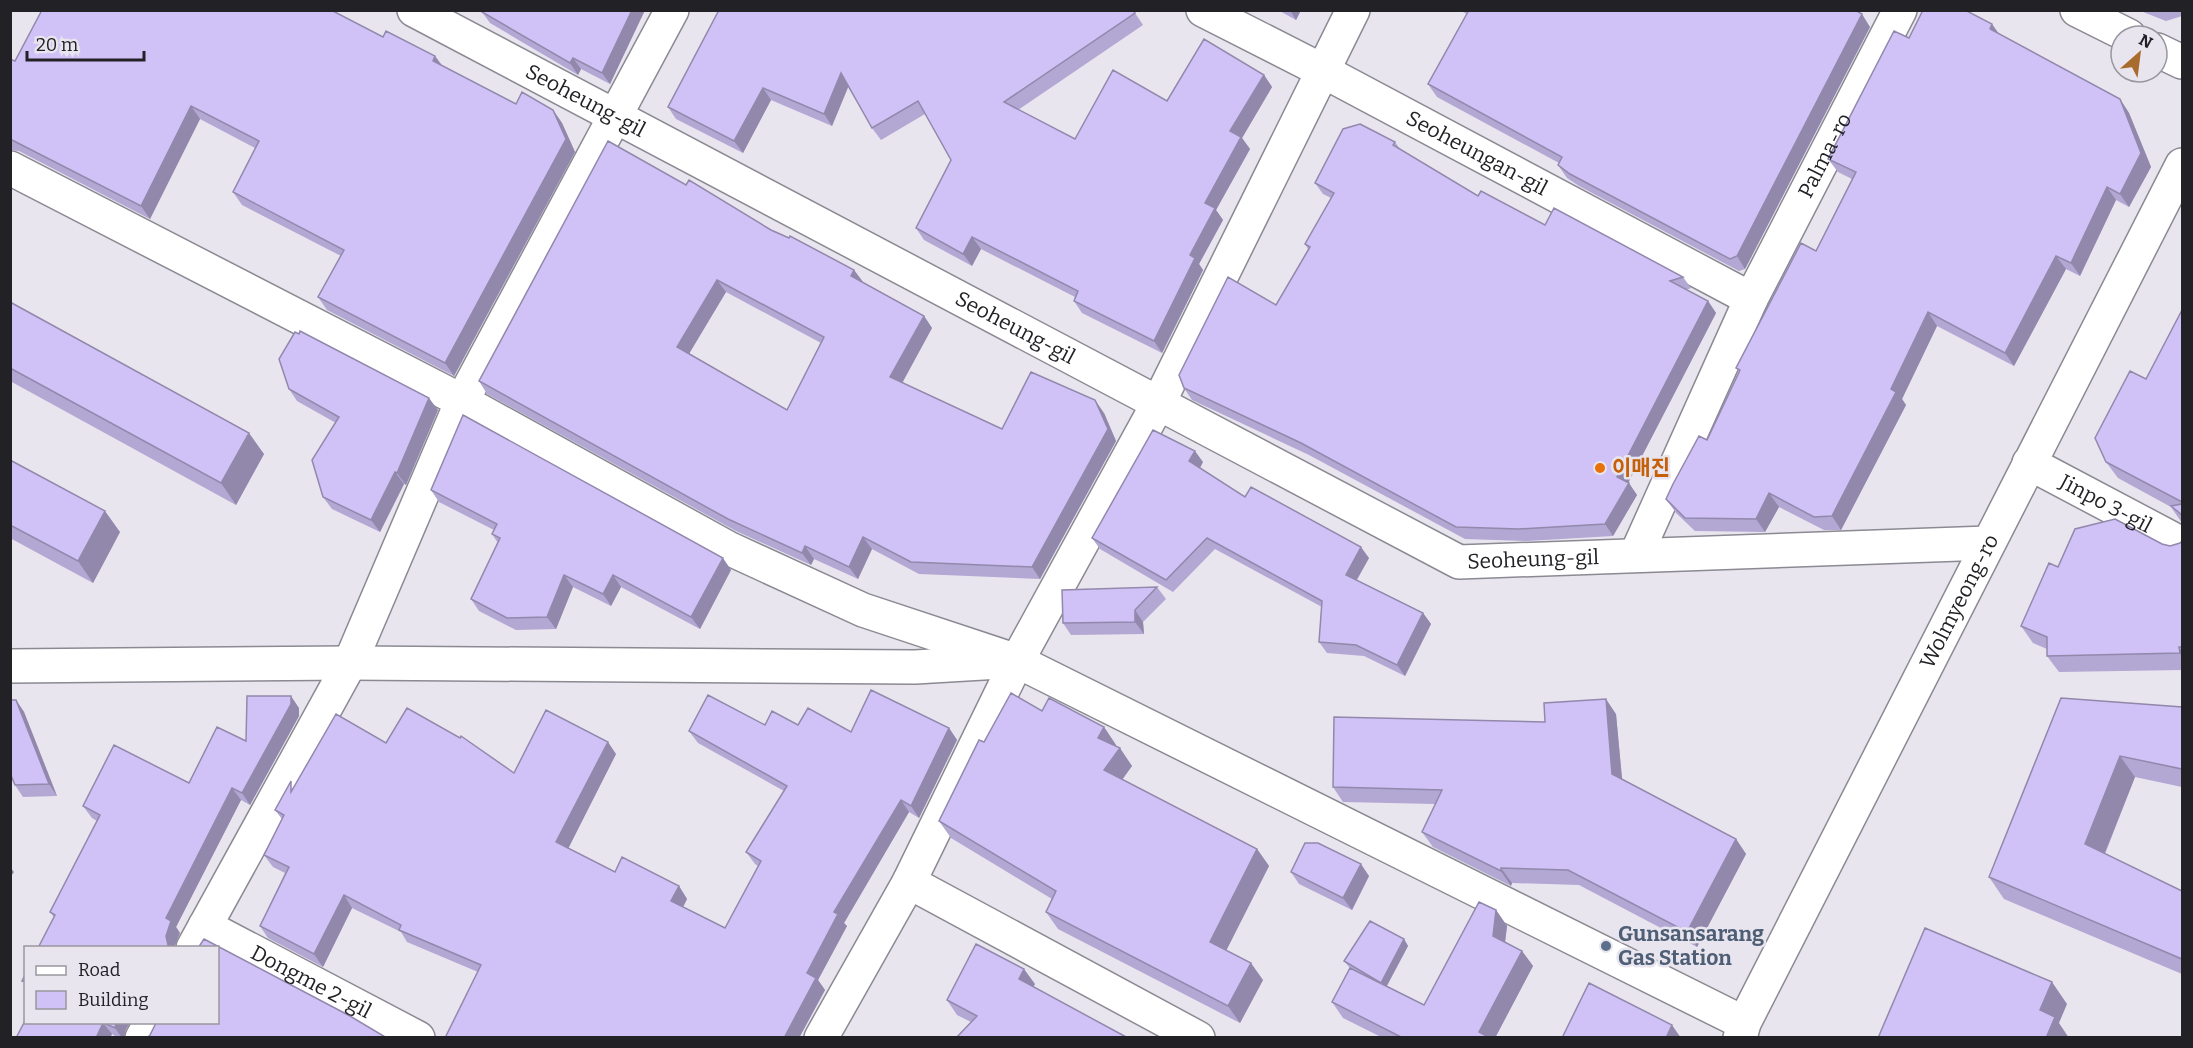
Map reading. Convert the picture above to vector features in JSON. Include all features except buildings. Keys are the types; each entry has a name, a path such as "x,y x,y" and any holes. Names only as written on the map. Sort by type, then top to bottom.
{"street":[{"name":"Seoheung-gil","path":"414,10 617,115 1459,562 1988,543"},
{"path":"199,937 350,663 462,401 672,10"},
{"name":"Seoheungan-gil","path":"1203,10 1321,70 1751,299"},
{"path":"821,1038 909,882 1017,662 1159,402 1321,70 1353,10"},
{"name":"Palma-ro","path":"1751,299 1900,10"},
{"path":"2077,10 2109,26"},
{"name":"Wolmyeong-ro","path":"1742,1030 2182,165"},
{"path":"10,168 462,401 728,548 863,610 1017,662 1742,1030"},
{"path":"1636,555 1751,299"},
{"name":"Jinpo 3-gil","path":"2029,463 2182,544"},
{"path":"10,666 350,663 915,667 1017,662"},
{"path":"909,882 1198,1038"},
{"name":"Dongme 2-gil","path":"199,937 219,946"},
{"name":"Dongme 2-gil","path":"219,946 418,1038"},
{"path":"142,1038 150,1024"}],"place":[{"name":"이매진","path":"1600,468"},
{"name":"Gunsansarang Gas Station","path":"1606,946"}]}
